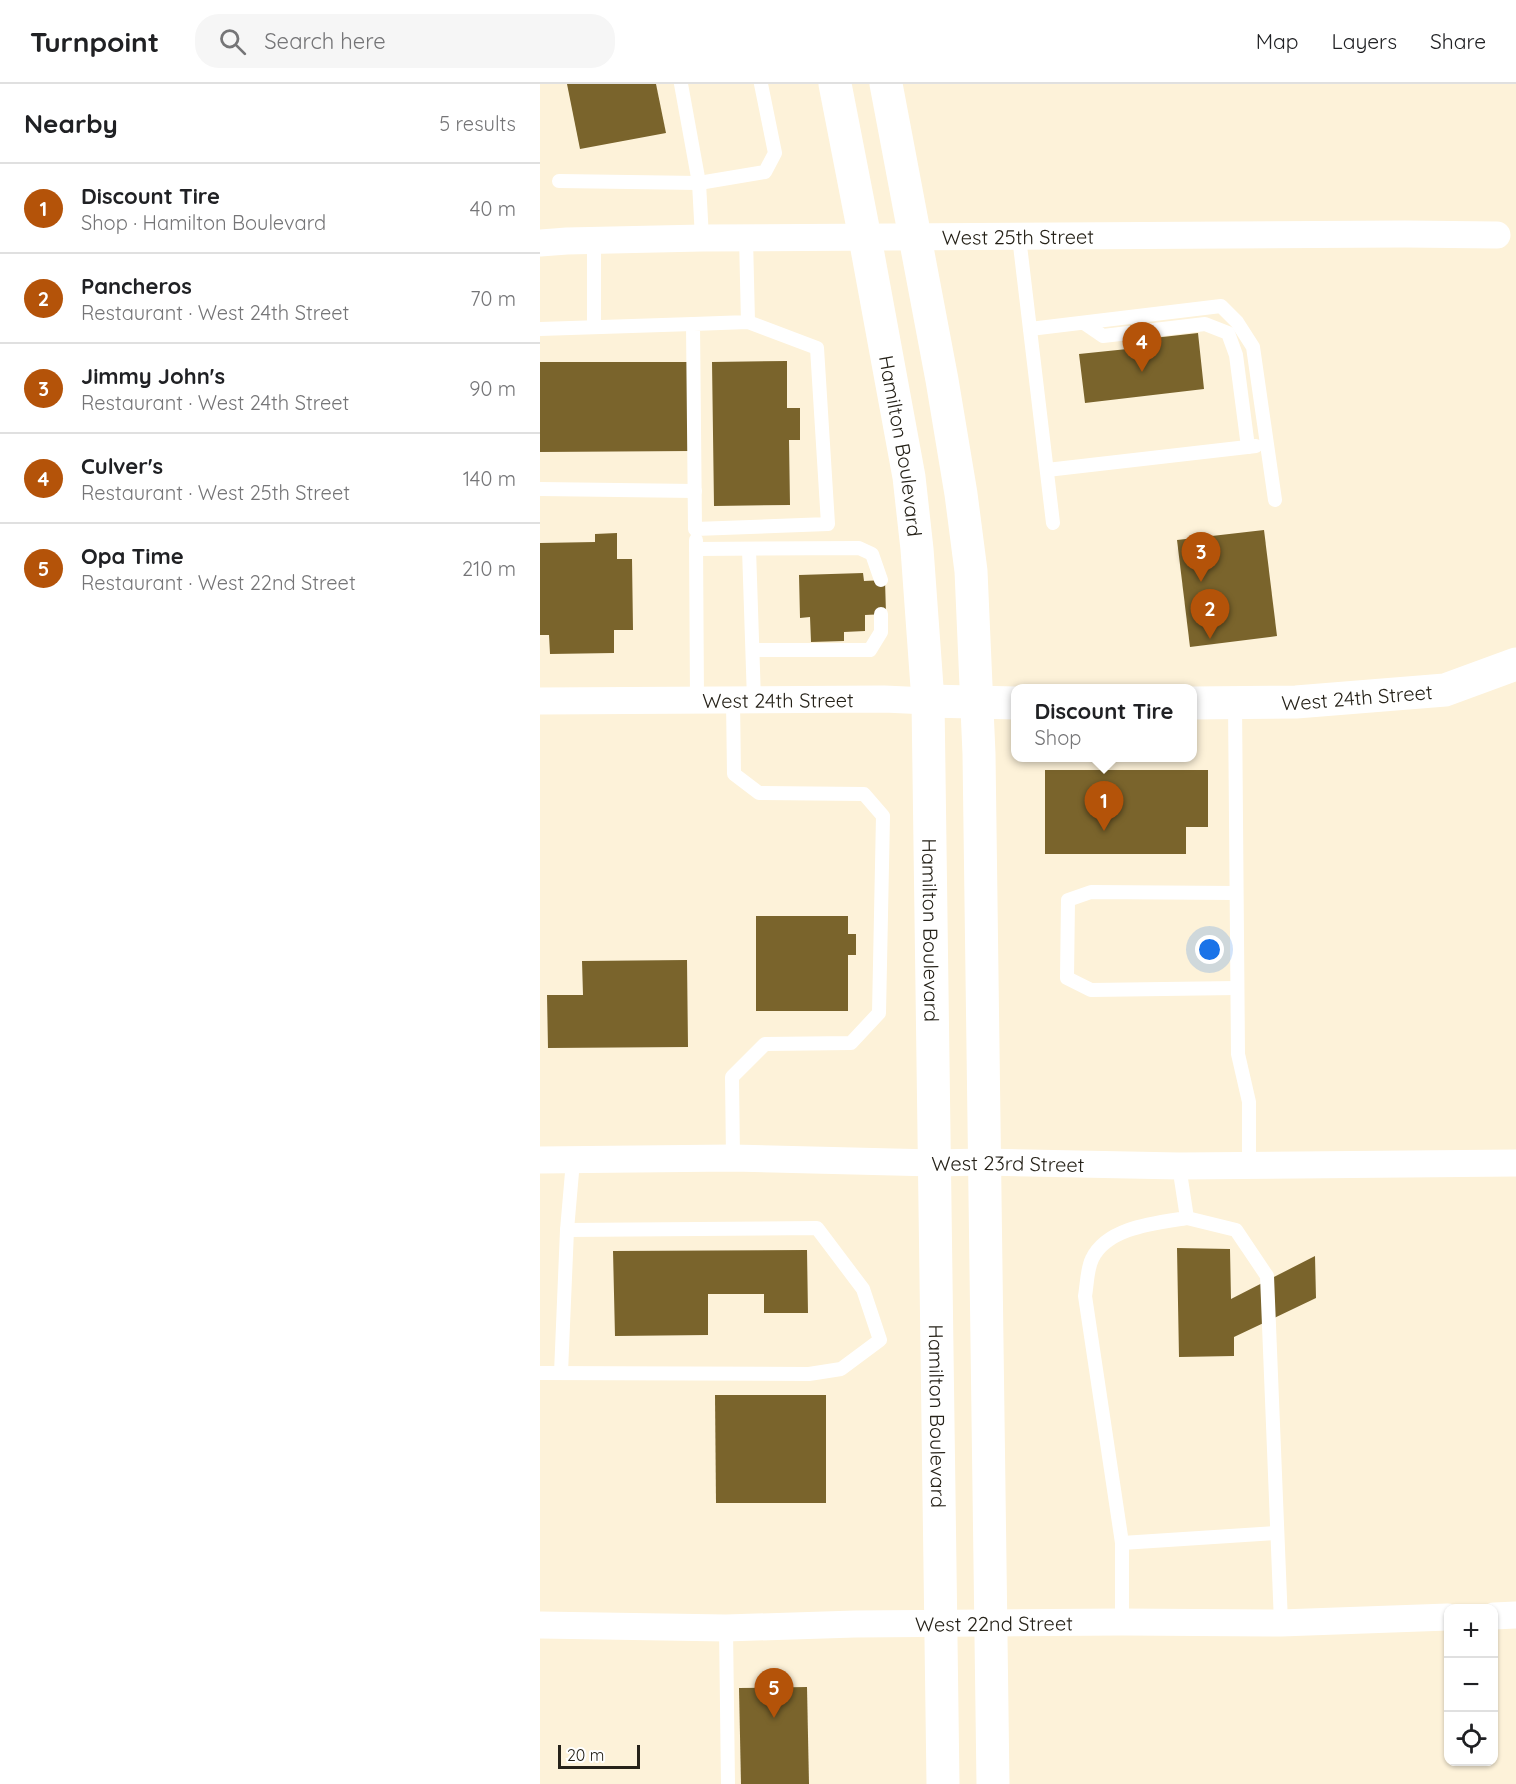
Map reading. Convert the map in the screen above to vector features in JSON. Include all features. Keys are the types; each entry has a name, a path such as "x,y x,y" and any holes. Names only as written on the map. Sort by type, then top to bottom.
{"main road":[{"name":"Hamilton Boulevard","path":"835,84 909,477 917,549 928,701 943,1784"},
{"path":"886,84 942,380 963,505 971,571 977,702 993,1784"},
{"name":"West 24th Street","path":"1197,703 1296,702 1445,690 1516,664"},
{"name":"West 24th Street","path":"928,701 1011,703"}],"street":[{"name":"West 25th Street","path":"540,243 702,238 1497,235"},
{"name":"West 24th Street","path":"540,702 884,699 928,701"},
{"name":"West 23rd Street","path":"540,1160 734,1158 1179,1166 1516,1162"},
{"path":"1498,1616 1516,1615"},
{"name":"West 22nd Street","path":"540,1625 726,1628 941,1623 1281,1623 1444,1617"}],"lane":[{"path":"681,84 699,183 702,238"},
{"path":"559,181 699,183 765,172 775,153 761,84"},
{"path":"1019,237 1053,523"},
{"path":"746,238 748,322"},
{"path":"594,240 594,327"},
{"path":"1030,329 1221,306 1237,322 1253,347 1275,500"},
{"path":"540,328 748,322 817,348 828,524 695,529"},
{"path":"1084,323 1103,336 1205,324 1228,333 1236,354 1248,447"},
{"path":"693,324 697,701"},
{"path":"1047,470 1267,444"},
{"path":"540,489 695,491"},
{"path":"696,549 859,548 872,554 881,580"},
{"path":"734,1158 732,1077 765,1044 851,1042 879,1013 883,816 864,794 759,793 735,774 753,650 749,549"},
{"path":"753,650 870,650 881,632 881,614"},
{"path":"1235,702 1238,1054 1249,1102 1249,1165"},
{"path":"1236,892 1091,892 1068,900 1067,978 1091,990 1237,988"},
{"path":"561,1373 567,1230 573,1161"},
{"path":"1179,1166 1187,1218"},
{"path":"1122,1622 1122,1543 1085,1296 1091,1260 1106,1242 1139,1225 1187,1218 1236,1230 1267,1276 1281,1623"},
{"path":"540,1373 809,1374 841,1369 880,1340 863,1289 817,1228 567,1230"},
{"path":"1122,1543 1277,1533"},
{"path":"726,1628 728,1784"}],"building":[{"path":"567,84 656,84 666,133 580,149"},
{"path":"1198,333 1204,389 1085,403 1079,354 1137,348 1136,340"},
{"path":"787,361 787,408 800,408 800,440 789,440 790,505 714,506 712,362"},
{"path":"540,362 688,362 691,451 540,452"},
{"path":"1264,530 1277,636 1190,647 1177,540"},
{"path":"617,533 617,559 632,559 633,630 614,630 614,653 550,654 549,635 540,635 540,543 595,542 595,534"},
{"path":"863,573 864,581 885,580 886,614 865,615 865,631 844,632 844,641 811,642 810,617 800,618 799,575"},
{"path":"1045,770 1208,770 1208,827 1186,827 1186,854 1045,854"},
{"path":"756,916 848,916 848,934 856,934 856,955 848,955 848,1011 756,1011"},
{"path":"687,960 688,1047 548,1048 547,995 583,995 582,961"},
{"path":"1177,1248 1230,1249 1231,1299 1315,1256 1316,1298 1234,1337 1234,1356 1179,1357"},
{"path":"807,1250 808,1313 764,1313 764,1294 708,1294 708,1335 615,1336 613,1251"},
{"path":"715,1395 826,1395 826,1503 716,1503"},
{"path":"807,1687 809,1784 741,1784 739,1688"}],"place":[{"name":"Culver's","path":"1142,372"},
{"name":"Jimmy John's","path":"1201,582"},
{"name":"Pancheros","path":"1210,639"},
{"name":"Discount Tire","path":"1104,831"},
{"name":"Opa Time","path":"774,1718"}]}
